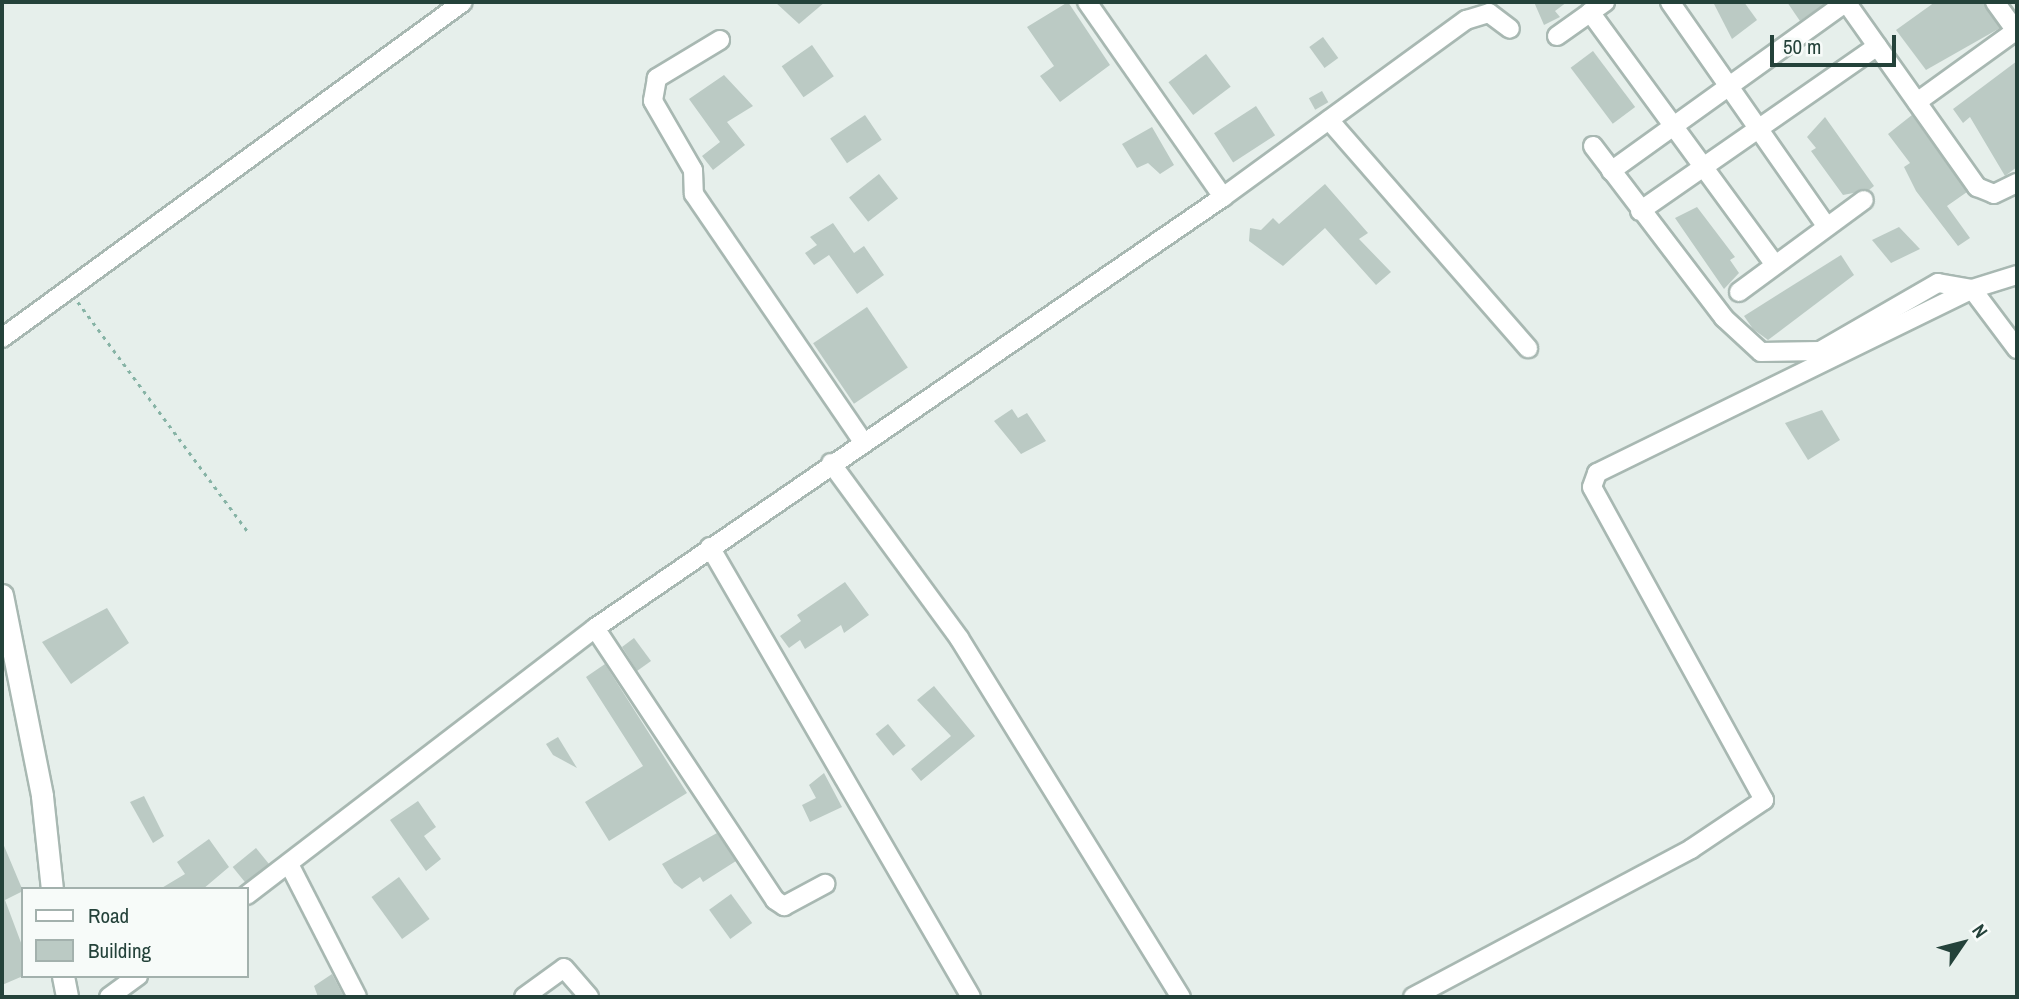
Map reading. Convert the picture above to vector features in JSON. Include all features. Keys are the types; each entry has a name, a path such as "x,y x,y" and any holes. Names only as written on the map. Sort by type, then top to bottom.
{"main road":[{"path":"2,595 42,796 52,887"},
{"path":"63,978 66,997"}],"street":[{"path":"2,338 463,2"},
{"path":"1087,2 1223,197"},
{"path":"1670,2 1827,227"},
{"path":"1611,171 1846,2 1977,187 1994,194 2017,183"},
{"path":"1917,102 2017,30 1995,2"},
{"path":"1557,36 1597,7 1673,126 1775,265"},
{"path":"248,894 595,628 831,463 1223,197 1473,16 1496,15 1510,29"},
{"path":"720,40 657,78 653,101 693,170 694,194 863,442"},
{"path":"1640,211 1877,46"},
{"path":"1329,120 1528,348"},
{"path":"1593,146 1640,211 1744,341 1761,352 1821,351 1938,284 1972,289 2017,349"},
{"path":"1739,292 1864,200"},
{"path":"1413,997 1691,849 1764,800 1591,480 1972,289 2017,275"},
{"path":"831,463 959,638 1181,997"},
{"path":"710,547 971,997"},
{"path":"595,628 775,900 784,906 825,884"},
{"path":"289,864 357,997"},
{"path":"524,997 564,968 589,997"},
{"path":"109,997 135,978"}],"path":[{"path":"68,288 249,533"}],"building":[{"path":"775,2 825,2 799,24"},
{"path":"1068,2 1110,65 1060,102 1040,76 1054,66 1027,27"},
{"path":"1534,2 1567,2 1555,11 1560,17 1544,25"},
{"path":"1713,2 1744,2 1757,20 1732,39"},
{"path":"1787,2 1827,2 1800,21"},
{"path":"1935,2 1983,2 2000,28 1926,70 1896,30"},
{"path":"1323,37 1338,58 1325,68 1309,47"},
{"path":"812,45 834,76 803,97 782,66"},
{"path":"1593,51 1635,107 1613,124 1571,68"},
{"path":"1206,54 1231,87 1193,115 1168,82"},
{"path":"2017,61 2017,167 2005,176 1970,117 1963,123 1953,109"},
{"path":"724,75 753,106 727,122 745,145 713,170 702,156 720,142 689,99"},
{"path":"1322,91 1328,102 1315,110 1309,98"},
{"path":"1256,106 1275,135 1233,163 1214,133"},
{"path":"865,115 882,140 847,163 830,138"},
{"path":"1912,115 1967,192 1947,206 1970,238 1958,246 1916,191 1904,167 1910,163 1888,134"},
{"path":"1825,117 1874,186 1869,190 1843,195 1811,151 1816,148 1807,137"},
{"path":"1152,127 1174,165 1160,174 1148,163 1137,168 1122,144"},
{"path":"879,174 898,198 868,222 849,197"},
{"path":"1325,184 1368,233 1359,239 1391,272 1376,285 1325,228 1283,266 1249,241 1250,228 1261,230 1273,218 1279,224"},
{"path":"1697,207 1735,257 1730,260 1739,273 1724,289 1675,218"},
{"path":"833,223 854,253 864,246 884,275 857,294 829,255 814,265 805,253 817,245 810,237"},
{"path":"1899,227 1920,249 1891,263 1872,240"},
{"path":"1841,255 1854,275 1768,340 1753,329 1744,316"},
{"path":"867,307 908,368 854,404 813,343"},
{"path":"1012,409 1018,418 1027,413 1046,441 1021,454 994,421"},
{"path":"1822,410 1840,440 1808,460 1785,423"},
{"path":"845,582 869,615 844,633 841,625 805,649 800,640 789,648 780,636 801,621 797,615"},
{"path":"107,608 129,643 71,684 42,642"},
{"path":"634,638 651,661 637,671 622,647"},
{"path":"605,664 687,793 609,841 585,802 643,766 586,677"},
{"path":"934,686 975,736 921,781 911,769 951,736 917,700"},
{"path":"888,724 906,746 893,756 876,734"},
{"path":"558,737 577,768 553,755 546,744"},
{"path":"824,773 842,807 810,822 802,805 816,798 809,785"},
{"path":"144,796 164,836 153,843 130,802"},
{"path":"418,801 436,827 424,836 441,859 426,871 390,820"},
{"path":"717,833 736,861 703,882 700,877 682,889 674,883 662,864"},
{"path":"209,839 229,867 205,887 163,887 185,874 177,862"},
{"path":"2,841 21,887 21,892 5,900 21,943 21,977 2,985"},
{"path":"256,848 269,864 246,883 233,867"},
{"path":"399,877 430,919 402,939 371,897"},
{"path":"731,894 752,923 730,939 709,910"},
{"path":"332,974 344,997 318,997 314,986"}]}
